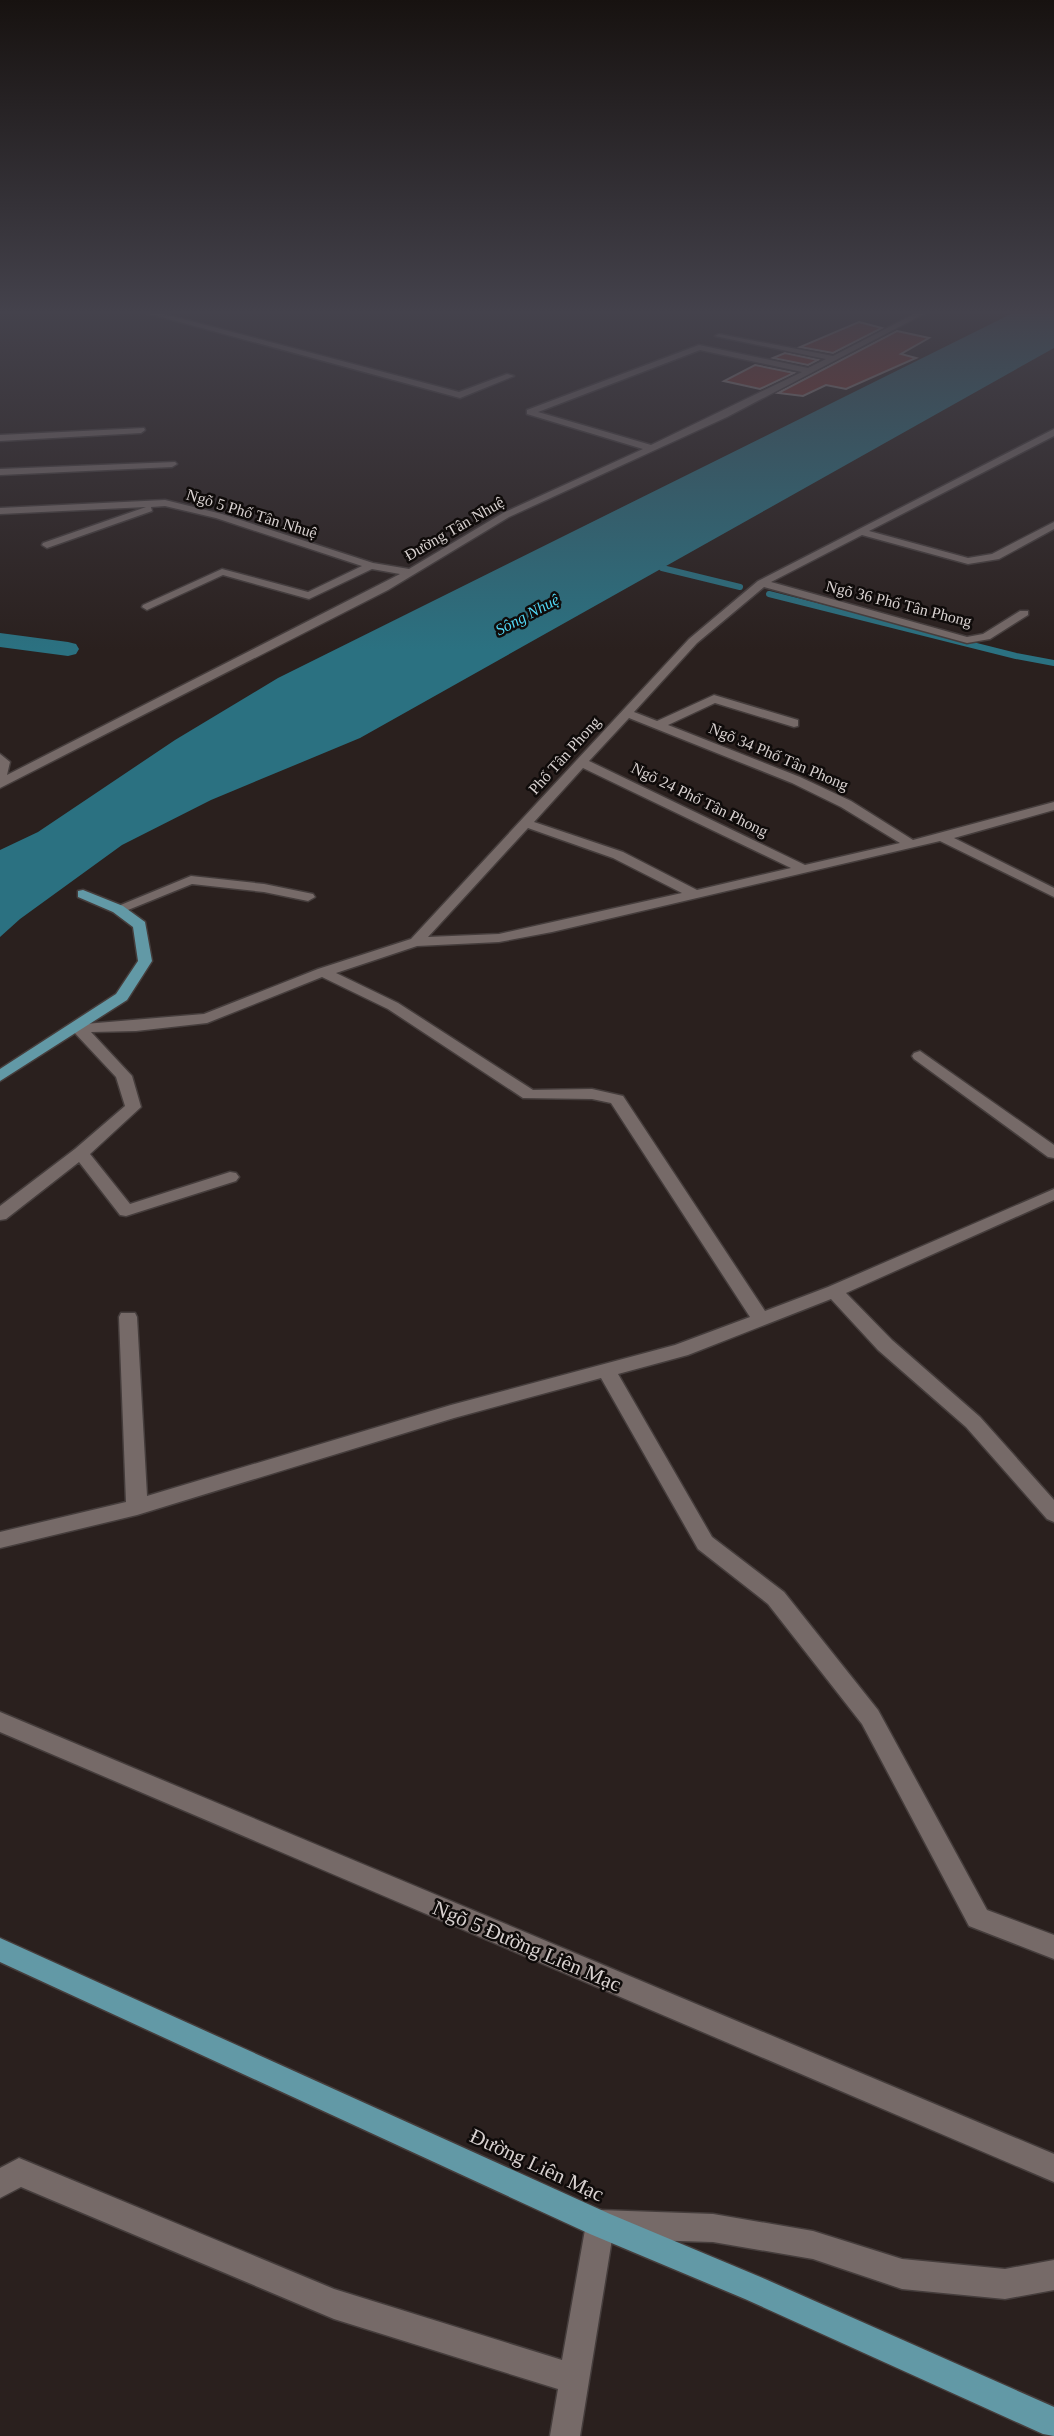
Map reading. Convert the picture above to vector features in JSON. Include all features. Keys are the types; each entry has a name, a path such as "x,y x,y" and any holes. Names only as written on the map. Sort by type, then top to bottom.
{"main road":[{"path":"0,1076 78,1028 122,997 145,961 140,925 118,909 83,894"},
{"name":"Đường Liên Mạc","path":"0,1950 600,2224 755,2289 1054,2423"}],"street":[{"path":"566,423 650,448"},
{"name":"Đường Tân Nhuệ","path":"0,782 384,588 506,515 707,423"},
{"path":"0,438 141,430"},
{"name":"Phố Tân Phong","path":"78,1028 136,1026 207,1018 323,972 416,942 693,641 762,583 1054,432"},
{"path":"0,472 172,464"},
{"path":"47,545 165,503"},
{"name":"Ngõ 5 Phố Tân Nhuệ","path":"0,511 165,503 219,516 371,566 409,572"},
{"path":"860,532 968,561 995,556 1054,525"},
{"path":"148,607 222,572 309,596 371,566"},
{"name":"Ngõ 36 Phố Tân Phong","path":"762,583 967,640 986,637 1024,613"},
{"path":"660,724 714,699 794,723"},
{"name":"Ngõ 34 Phố Tân Phong","path":"627,713 660,724 846,804 911,844"},
{"path":"0,758 4,762 0,782"},
{"name":"Ngõ 24 Phố Tân Phong","path":"581,762 803,869"},
{"path":"416,942 499,939 942,837 1054,806"},
{"path":"525,823 618,855 696,895"},
{"path":"942,837 1054,893"},
{"path":"118,909 191,880 264,888 308,897"},
{"path":"323,972 393,1006 529,1095 592,1094 617,1099 760,1318"},
{"path":"0,1215 81,1153 133,1107 124,1076 78,1028"},
{"path":"920,1056 1054,1153"},
{"path":"81,1153 126,1211 230,1177"},
{"path":"0,1539 137,1507 451,1412 681,1350 834,1291 1054,1194"},
{"path":"834,1291 885,1345 973,1422 1054,1514"},
{"path":"128,1317 137,1507"},
{"path":"606,1370 705,1543 776,1598 870,1717 978,1918 1054,1947"},
{"name":"Ngõ 5 Đường Liên Mạc","path":"0,1722 1054,2168"},
{"path":"0,2185 19,2172 334,2304 574,2379"},
{"path":"565,2436 600,2224 713,2228 813,2245 902,2274 1005,2284 1054,2275"}],"water":[{"name":"Sông Nhuệ","path":"792,423 921,423 360,738 211,800 122,845 20,919 0,937 0,850 38,832 175,740 278,678"}],"waterway":[{"path":"662,568 740,587"},
{"path":"769,594 1016,656 1054,663"},
{"path":"0,640 68,649"}]}
